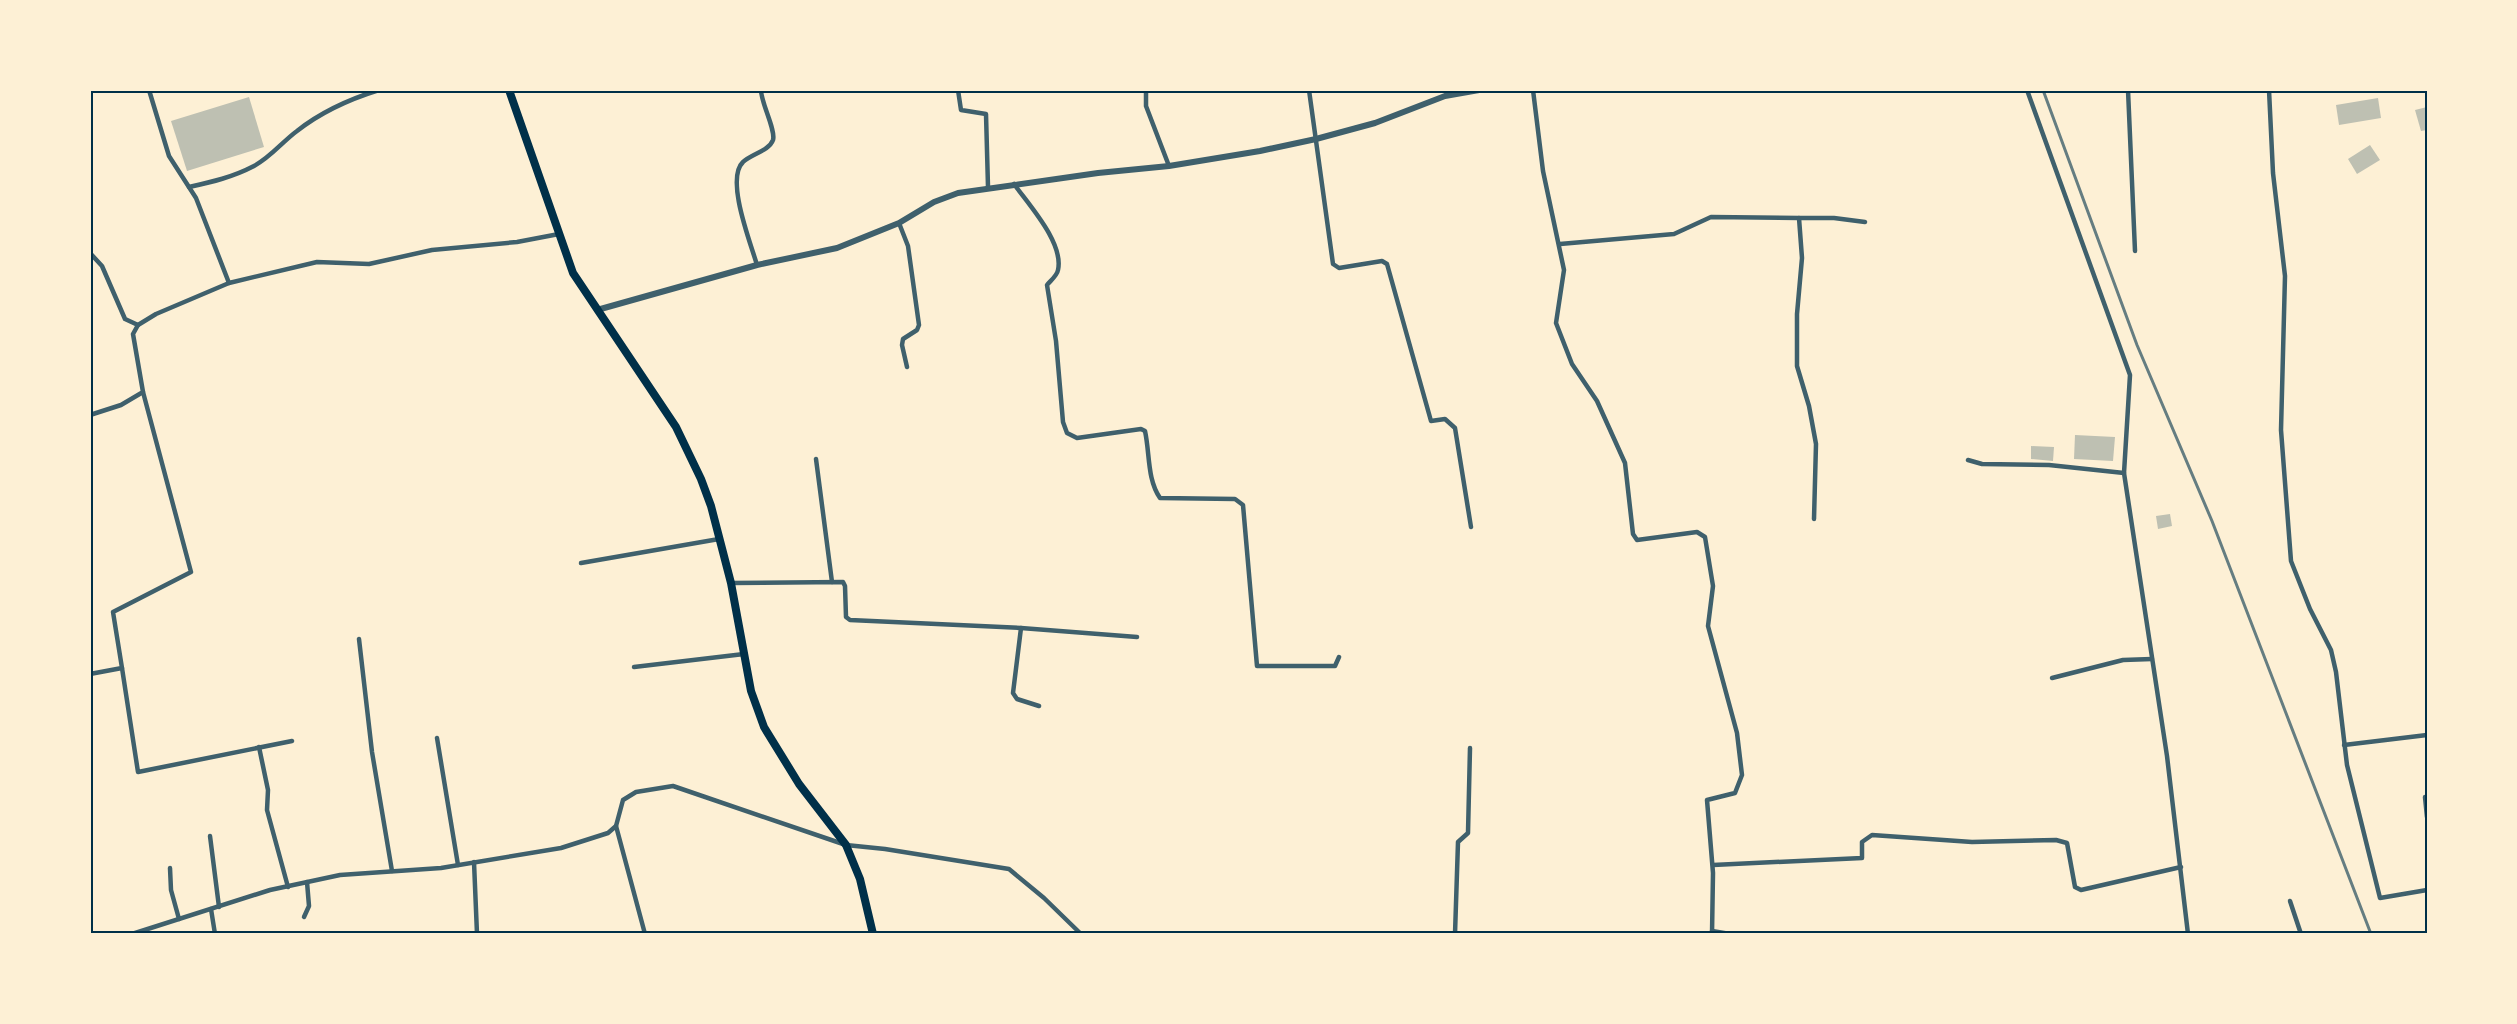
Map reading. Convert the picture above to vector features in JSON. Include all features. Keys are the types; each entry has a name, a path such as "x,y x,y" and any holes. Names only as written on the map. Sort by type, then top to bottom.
{"main road":[{"path":"509,90 573,273 684,441 701,479 731,583 751,691 764,727 799,784 846,845 860,879 873,934"}],"street":[{"path":"149,90 169,156 196,198 229,283"},
{"path":"189,187 225,179 256,165 279,148 297,130 344,102 379,90"},
{"path":"758,266 736,186 738,169 742,162 766,148 773,141 773,134 761,99 761,90"},
{"path":"958,90 961,110 986,114 988,187"},
{"path":"1146,90 1146,106 1169,166"},
{"path":"1309,90 1333,264 1340,268 1382,261 1387,264 1431,421 1445,419 1455,428 1471,527"},
{"path":"597,310 758,266 837,248 899,223 934,202 958,192 1169,166 1316,139 1375,123 1445,96 1479,90"},
{"path":"1533,90 1543,171 1564,270 1556,323 1572,364 1597,401 1625,463 1633,534 1637,540 1698,532 1705,537 1713,586 1708,626 1737,733 1742,775 1735,793 1707,800 1713,865 1712,933 1730,934"},
{"path":"2027,90 2130,375 2124,473 2168,756 2188,934"},
{"path":"2128,90 2135,251"},
{"path":"2269,90 2273,173 2284,276 2281,430 2291,561 2310,609 2331,650 2336,672 2344,745 2380,898 2427,890"},
{"path":"1014,184 1047,229 1059,257 1058,272 1047,285 1056,341 1063,422 1067,433 1077,438 1141,429 1145,431 1148,442 1153,487 1160,498 1235,499 1243,505 1257,666 1335,666 1339,657"},
{"path":"1560,244 1674,234 1711,218 1834,218 1865,222"},
{"path":"1799,218 1802,258 1797,314 1797,366 1809,406 1816,444 1814,519"},
{"path":"899,223 908,246 919,325 903,339 902,345 907,367"},
{"path":"291,741 138,772 113,612 191,572 142,392 133,334 138,325 156,314 229,283 317,262 369,264 432,250 517,242 559,234"},
{"path":"90,253 102,266 125,319 138,325"},
{"path":"90,415 121,405 142,392"},
{"path":"816,459 832,582"},
{"path":"1968,460 1982,464 2049,465 2124,473"},
{"path":"581,562 719,539"},
{"path":"731,583 843,582 846,617 850,620 1021,628 1137,637"},
{"path":"1021,628 1013,693 1017,699 1039,706"},
{"path":"358,639 372,752 392,871"},
{"path":"634,667 744,654"},
{"path":"2052,678 2123,660 2152,659"},
{"path":"90,674 122,668"},
{"path":"2344,745 2427,735"},
{"path":"437,738 458,865"},
{"path":"259,747 268,790 267,810 288,887"},
{"path":"1455,934 1458,842 1468,833 1470,748"},
{"path":"645,934 616,826 623,801 636,792 673,786 846,845 1009,869 1044,898 1081,934"},
{"path":"2425,797 2427,817"},
{"path":"132,934 142,933 211,909 307,882 340,875 458,865 561,848 608,833 616,826"},
{"path":"1713,865 1862,858 1862,842 1872,835 1972,842 2056,840 2067,843 2075,887 2081,890 2181,867"},
{"path":"210,836 219,907"},
{"path":"474,862 477,934"},
{"path":"170,868 171,890 179,919"},
{"path":"304,918 309,906 307,882"},
{"path":"2290,901 2301,934"},
{"path":"211,909 215,934"}],"building":[{"path":"249,97 264,147 187,171 171,121"},
{"path":"2378,98 2381,118 2339,125 2336,105"},
{"path":"2427,107 2427,130 2421,131 2415,110"},
{"path":"2370,145 2380,160 2357,174 2348,159"},
{"path":"2075,435 2115,437 2113,461 2074,459"},
{"path":"2031,446 2054,447 2053,461 2031,459"},
{"path":"2170,514 2172,526 2158,529 2156,516"}],"railway":[{"path":"2043,90 2137,345 2212,521 2371,934"}]}
